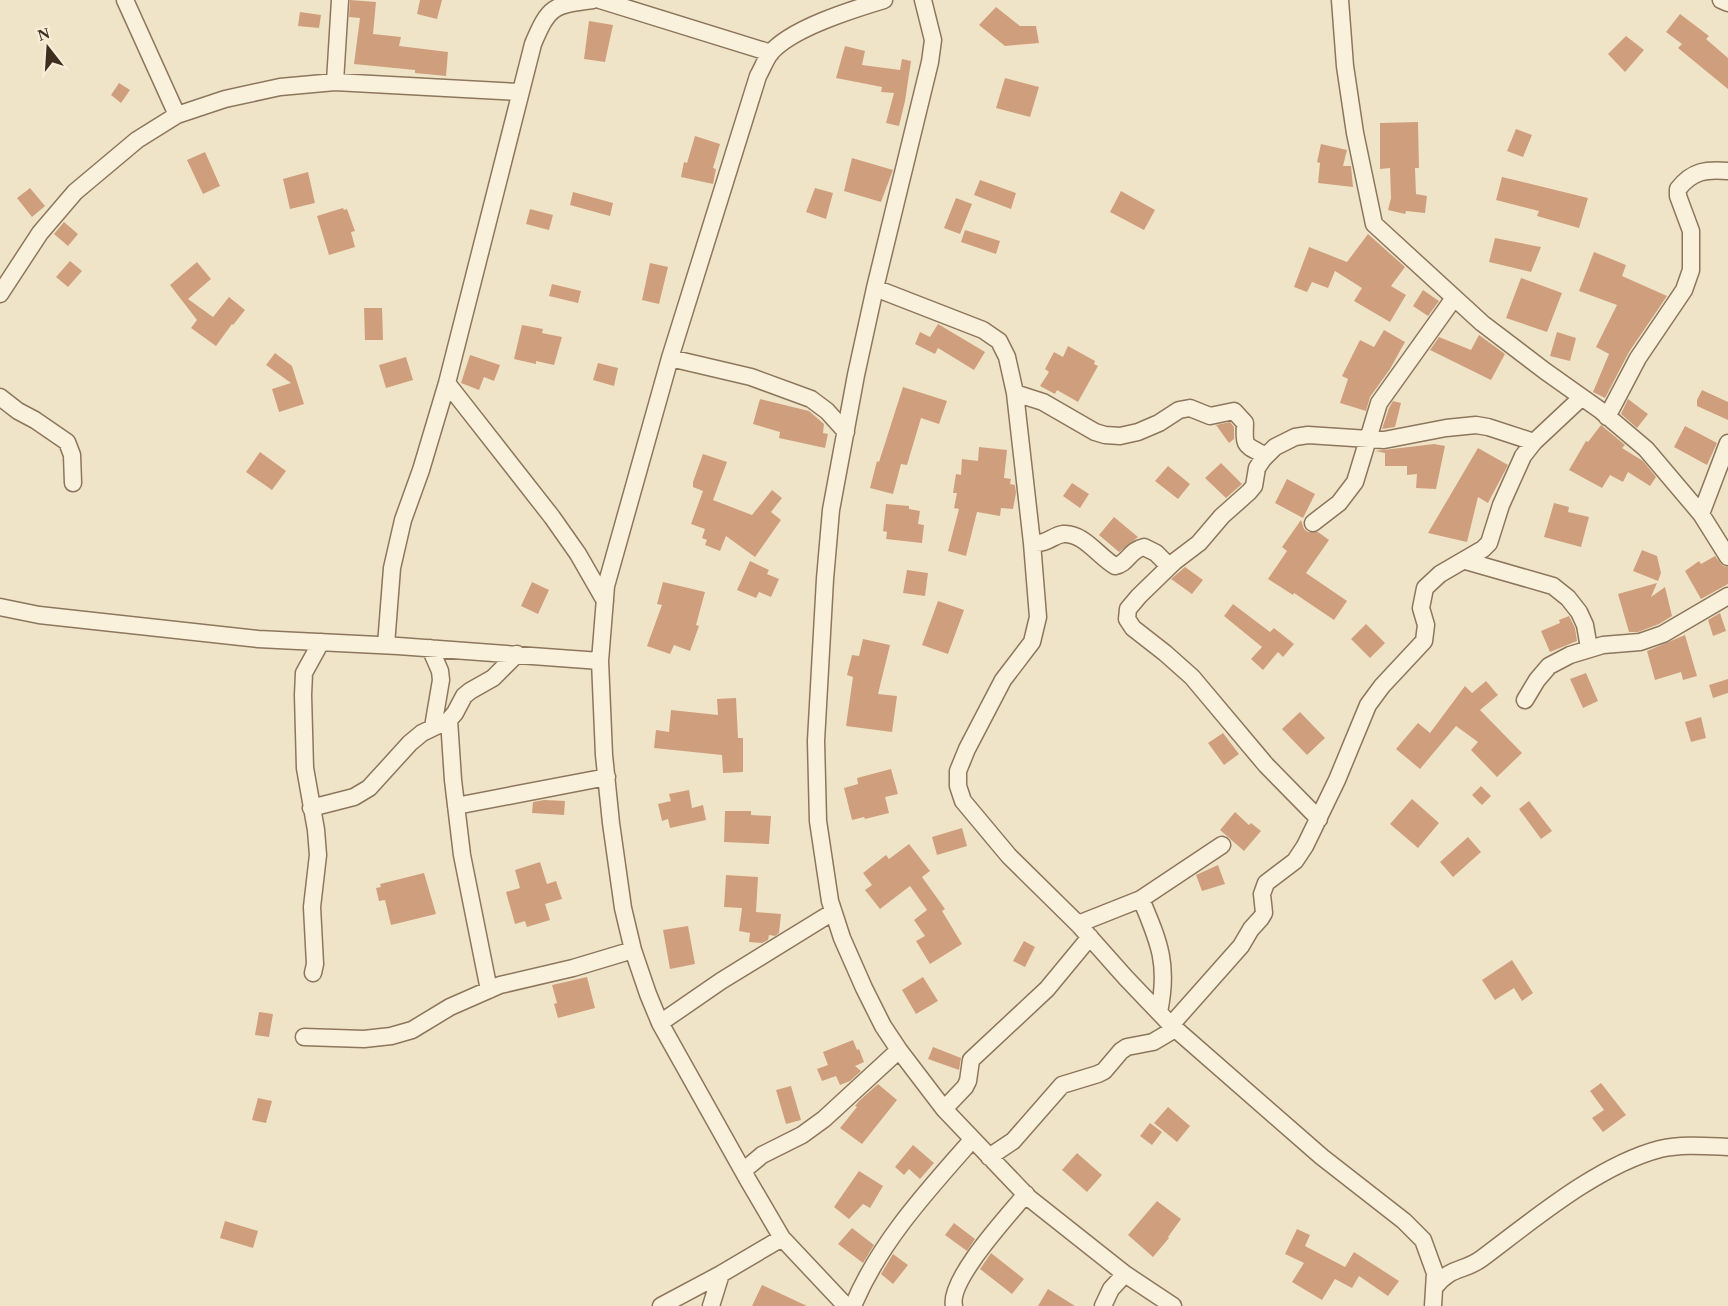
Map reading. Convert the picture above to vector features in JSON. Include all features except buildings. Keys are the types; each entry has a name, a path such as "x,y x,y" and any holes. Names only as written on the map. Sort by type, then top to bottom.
{"street":[{"path":"125,0 177,115"},
{"path":"336,82 340,0"},
{"path":"386,645 392,568 403,520 421,470 447,383 533,44 543,20 561,4 593,0"},
{"path":"600,0 771,53"},
{"path":"846,1306 782,1238 660,1023 648,994 633,950 623,908 611,823 600,661 606,586 670,358 758,76 771,53 800,32 846,12 884,0"},
{"path":"923,0 933,40 930,62 875,288 831,510 816,741 818,821 833,912 842,938 883,1026 944,1109 1026,1194 1125,1274 1173,1306"},
{"path":"1340,0 1345,66 1355,133 1374,224 1482,323 1646,449 1701,514 1728,557"},
{"path":"1721,0 1728,3"},
{"path":"0,294 40,233 75,192 137,140 177,115 225,99 280,87 336,82 519,92"},
{"path":"1607,417 1638,358 1683,290 1691,270 1691,231 1678,196 1678,189 1690,176 1703,171 1709,169 1728,171"},
{"path":"875,288 983,330 999,340 1007,357 1015,393 1038,617 1032,642 1003,680 979,724 958,771 958,786 963,801 1009,856 1078,924 1173,1027 1322,1157 1404,1221 1423,1240 1432,1261 1435,1287 1433,1306"},
{"path":"1313,524 1348,493 1358,473 1366,439 1384,394 1454,298"},
{"path":"670,358 751,377 811,399 827,411 846,432"},
{"path":"447,383 552,517 578,554 605,601"},
{"path":"1015,393 1042,402 1095,432 1105,435 1120,436 1138,432 1159,423 1179,410 1190,408 1210,416 1234,411 1245,423 1244,439 1247,446 1266,456"},
{"path":"0,397 67,442 72,455 73,483"},
{"path":"989,1157 1013,1141 1062,1085 1104,1071 1127,1047 1153,1042 1173,1027 1241,946 1264,913 1262,894 1266,883 1295,861 1305,846 1368,705 1382,686 1424,641 1426,625 1421,608 1425,588 1440,574 1466,561 1489,543 1500,505 1514,474 1534,442 1581,398"},
{"path":"1319,819 1266,765 1192,677 1132,628 1127,619 1128,609 1169,566 1199,543 1222,516 1249,492 1254,486 1257,468 1266,456 1275,447 1295,437 1308,435 1391,440 1446,428 1476,425 1534,442"},
{"path":"1701,514 1727,447"},
{"path":"1032,543 1042,544 1065,534 1074,535 1115,567 1122,564 1135,549 1144,547 1169,566"},
{"path":"1466,561 1553,586 1568,598 1579,612 1585,625 1589,648"},
{"path":"1525,700 1549,666 1570,655 1589,648 1640,642 1663,634 1728,596"},
{"path":"0,607 39,615 258,639 386,645 600,661"},
{"path":"313,973 315,964 312,908 318,855 305,768 303,684 304,673 321,642"},
{"path":"430,648 440,671 441,680 432,727"},
{"path":"311,808 354,798 369,788 422,733 449,720 464,696 493,678 517,654"},
{"path":"449,720 463,865 489,990"},
{"path":"456,806 607,777"},
{"path":"1078,924 1141,899 1222,845"},
{"path":"1141,899 1162,957 1164,989 1159,1012"},
{"path":"660,1023 720,981 833,912"},
{"path":"944,1109 965,1087 971,1060 1047,989 1090,937"},
{"path":"304,1037 364,1039 392,1036 412,1030 450,1007 489,990 633,950"},
{"path":"742,1171 762,1155 802,1135 824,1119 899,1050"},
{"path":"853,1306 865,1279 883,1249 937,1180 972,1140"},
{"path":"1435,1287 1448,1273 1478,1261 1533,1219 1589,1182 1626,1162 1660,1149 1689,1145 1728,1147"},
{"path":"954,1306 953,1294 964,1274 1026,1194"},
{"path":"662,1306 782,1238"},
{"path":"711,1306 721,1274"},
{"path":"1103,1306 1112,1289 1125,1274"}]}
